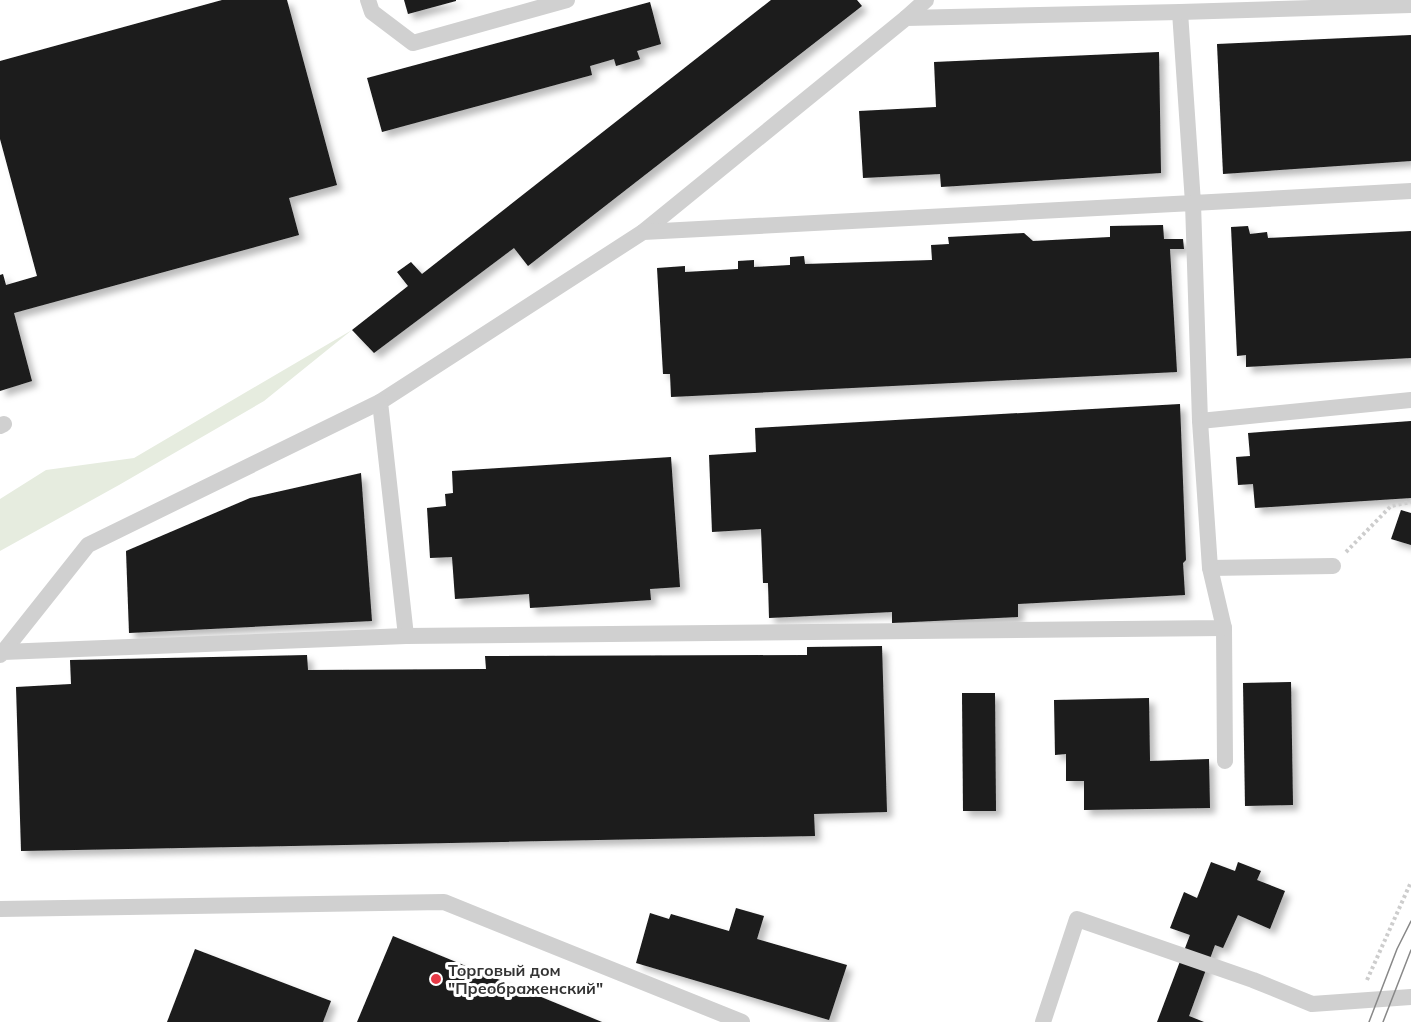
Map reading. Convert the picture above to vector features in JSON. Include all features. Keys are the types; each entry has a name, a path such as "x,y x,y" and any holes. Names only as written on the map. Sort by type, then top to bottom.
{"lane":[{"path":"368,0 372,12 413,43 567,0"},
{"path":"2,653 88,544 380,402 644,232 926,0"},
{"path":"906,18 1140,7 1180,12 1411,5"},
{"path":"1180,12 1193,203 1200,421 1210,568 1224,628 1225,761"},
{"path":"644,232 1411,191"},
{"path":"1200,421 1411,400"},
{"path":"380,402 406,636"},
{"path":"1210,568 1333,566"},
{"path":"2,653 406,636 1224,628"},
{"path":"0,909 444,902 742,1022"},
{"path":"1043,1022 1077,920 1253,980 1312,1004 1411,997"}],"path":[{"path":"1333,566 1391,506 1411,502"},
{"path":"1359,1001 1411,882"}],"shaded area":[{"path":"352,330 264,401 0,551 0,499 46,470 134,458"}],"building":[{"path":"222,0 287,0 337,185 289,198 299,235 14,313 32,381 0,391 0,275 3,274 6,285 37,276 0,139 0,61"},
{"path":"404,0 456,0 456,1 408,14"},
{"path":"771,0 857,0 862,6 528,266 514,248 374,353 352,330 408,286 397,272 411,262 422,274"},
{"path":"650,2 661,44 637,51 640,59 616,66 614,59 590,66 592,75 382,132 367,78"},
{"path":"1411,35 1411,161 1223,174 1217,44"},
{"path":"1159,52 1161,173 941,187 940,174 863,178 859,111 936,107 934,62"},
{"path":"1163,225 1164,239 1183,239 1184,249 1170,249 1177,372 671,397 670,374 663,374 657,268 685,266 685,272 738,269 738,261 754,260 754,267 790,265 790,257 804,256 805,264 932,260 931,245 949,244 948,237 1024,233 1033,241 1110,237 1110,226"},
{"path":"1248,226 1250,234 1267,232 1268,238 1411,231 1411,358 1246,367 1246,355 1237,356 1231,227"},
{"path":"1180,404 1186,560 1183,563 1185,595 1018,604 1018,617 892,623 892,612 769,618 768,583 763,583 761,529 712,532 709,455 756,452 755,428"},
{"path":"1411,421 1411,498 1255,508 1253,484 1238,485 1236,457 1250,456 1248,433"},
{"path":"671,457 680,587 650,589 651,600 530,608 529,594 455,599 452,557 430,558 427,508 446,506 445,494 453,493 452,471"},
{"path":"361,473 372,621 129,633 126,551 250,498"},
{"path":"1401,510 1411,513 1411,545 1391,539"},
{"path":"882,646 887,812 814,814 815,836 21,851 16,687 71,684 70,660 307,655 308,670 486,669 485,656 807,655 807,647"},
{"path":"1291,682 1293,805 1245,806 1243,683"},
{"path":"962,693 995,693 996,811 963,811"},
{"path":"1149,698 1150,761 1209,759 1210,808 1084,810 1084,781 1066,781 1066,754 1055,755 1054,700"},
{"path":"1211,862 1235,871 1238,862 1261,871 1257,880 1285,891 1270,929 1238,915 1223,948 1215,945 1189,1016 1204,1022 1157,1022 1190,935 1170,928 1184,892 1197,898"},
{"path":"736,908 764,916 757,939 847,965 829,1020 636,963 650,913 669,919 671,914 729,931"},
{"name":"Торговый дом \"Преображенский\"","path":"393,936 602,1022 357,1022"},
{"path":"195,949 331,1001 323,1022 167,1022"}],"tram line":[{"path":"1369,1022 1397,949 1411,921"},
{"path":"1383,1022 1411,950"}],"place":[{"name":"Торговый дом \"Преображенский\"","path":"436,979"}]}
